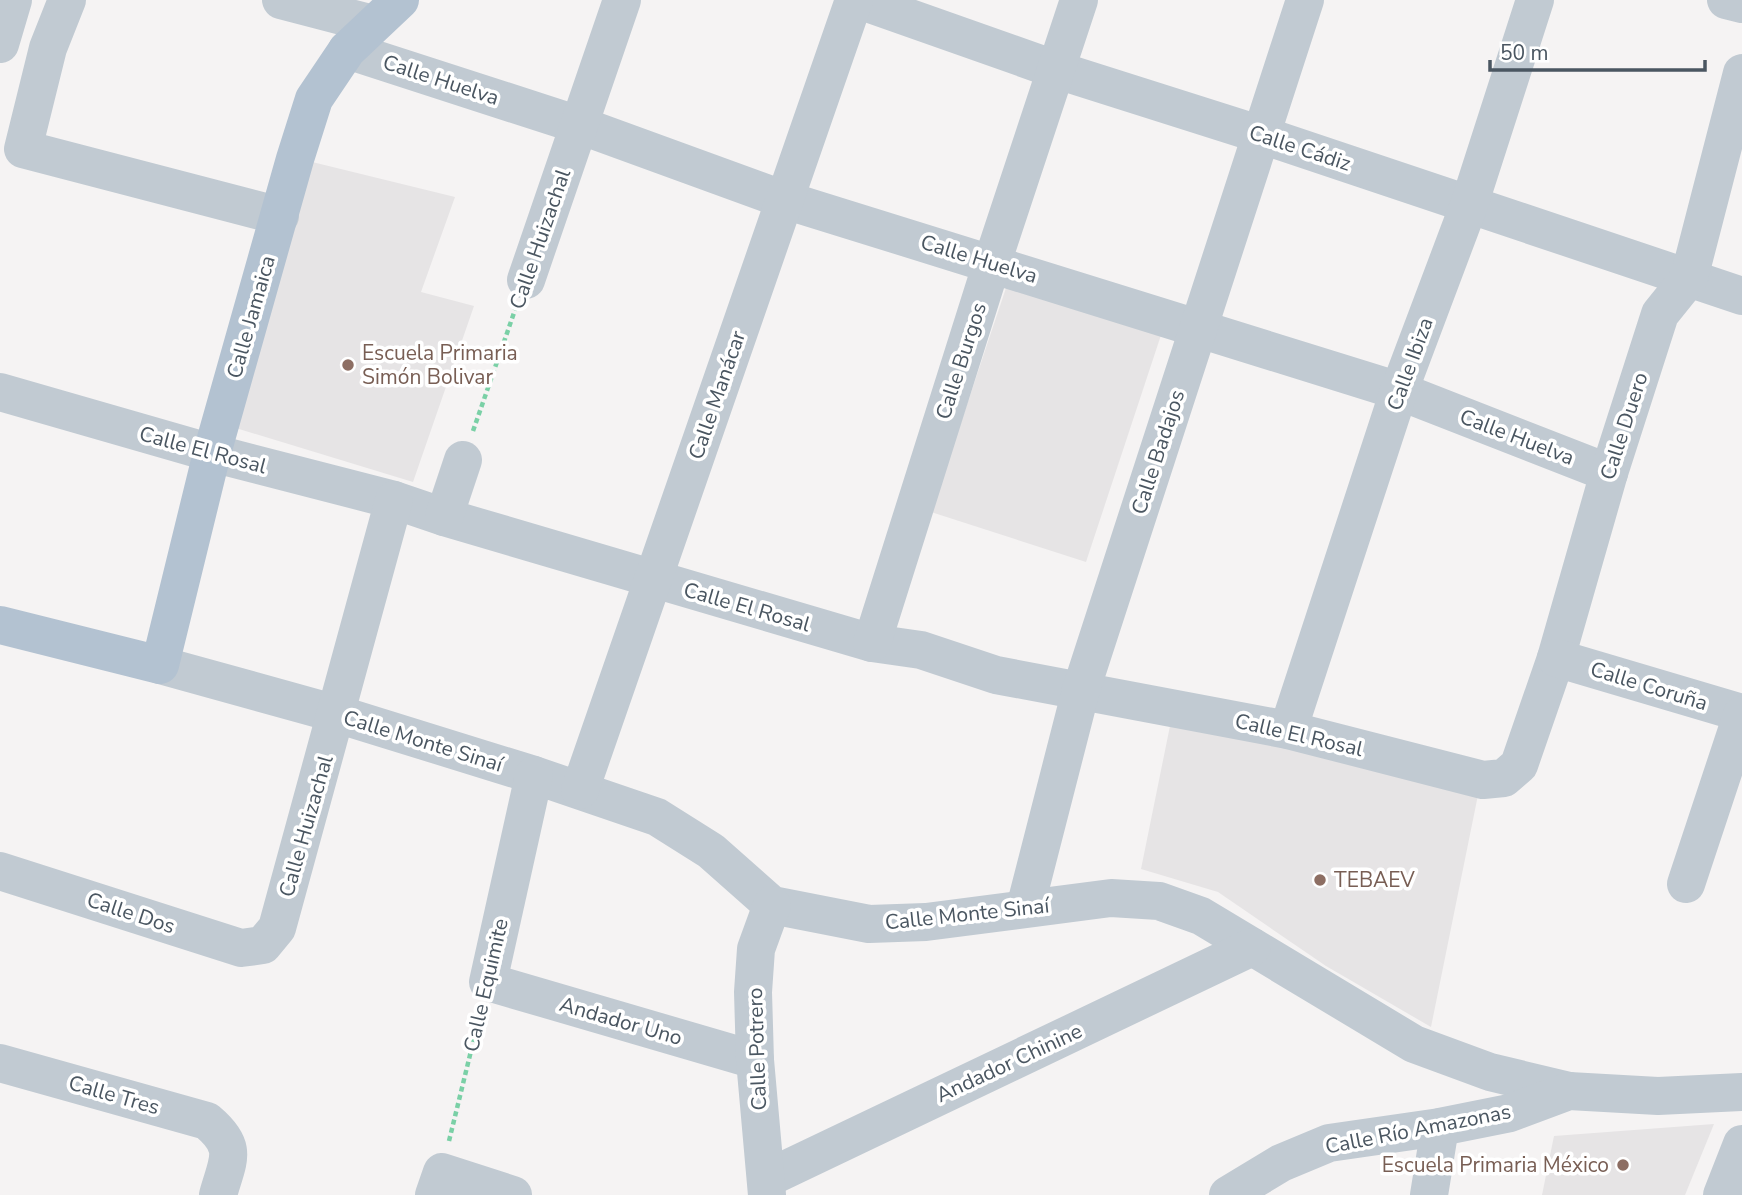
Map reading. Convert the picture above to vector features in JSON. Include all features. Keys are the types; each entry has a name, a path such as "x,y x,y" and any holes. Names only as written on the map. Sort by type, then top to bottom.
{"main road":[{"name":"Calle Jamaica","path":"160,665 212,453 314,99 373,25"},
{"name":"Calle Monte Sinaí","path":"0,625 160,665"}],"street":[{"path":"0,44 13,0"},
{"path":"67,0 48,48 23,149 280,216"},
{"name":"Calle Huelva","path":"281,0 373,25 579,125 785,200 1399,391 1609,473"},
{"name":"Calle Huizachal","path":"526,280 622,0"},
{"name":"Calle Cádiz","path":"857,0 1058,70 1262,135 1742,296"},
{"name":"Calle Manácar","path":"580,790 857,0"},
{"name":"Calle Burgos","path":"872,643 992,263 1079,0"},
{"name":"Calle Badajos","path":"1025,908 1081,690 1305,0"},
{"name":"Calle Ibiza","path":"1288,730 1399,391 1469,205 1535,0"},
{"path":"1726,0 1742,4"},
{"name":"Calle Duero","path":"1504,778 1519,765 1556,658 1609,473 1660,314 1689,278 1742,73"},
{"name":"Calle El Rosal","path":"0,392 212,453 394,500 872,643 921,650 996,675 1288,730 1483,780 1504,778"},
{"path":"444,517 463,460"},
{"name":"Calle Huizachal","path":"263,945 278,928 394,500"},
{"name":"Calle Coruña","path":"1556,658 1742,714"},
{"name":"Calle Monte Sinaí","path":"160,665 337,714 534,775 657,817 711,851 772,905 869,924 926,922 1111,898 1159,901 1201,916 1413,1044 1490,1072 1569,1091"},
{"path":"1686,884 1742,714"},
{"name":"Calle Equimite","path":"488,982 534,775"},
{"name":"Calle Dos","path":"0,871 241,948 263,945"},
{"name":"Calle Potrero","path":"766,1187 755,1060 753,992 756,949 772,905"},
{"name":"Andador Chinine","path":"766,1187 1252,947"},
{"name":"Andador Uno","path":"488,982 755,1060"},
{"name":"Calle Tres","path":"0,1063 207,1121 223,1135 230,1154 218,1195"},
{"name":"Calle Río Amazonas","path":"1228,1195 1281,1163 1329,1143 1440,1127 1510,1113 1569,1091 1658,1096 1742,1092"},
{"path":"1429,1195 1440,1127"},
{"path":"1722,1195 1742,1144"},
{"path":"438,1184 513,1195"}],"path":[{"name":"Calle Huizachal","path":"463,460 526,280"},
{"name":"Calle Equimite","path":"438,1184 488,982"}],"shaded area":[{"name":"Escuela Primaria Simón Bolivar","path":"300,159 455,197 421,292 474,306 413,482 226,425"},
{"path":"1009,279 1163,329 1086,562 931,512"},
{"name":"TEBAEV","path":"1171,721 1479,790 1431,1027 1326,966 1218,892 1141,869"},
{"name":"Escuela Primaria México","path":"1714,1124 1685,1195 1542,1195 1554,1136"}],"place":[{"name":"Escuela Primaria Simón Bolivar","path":"348,365"},
{"name":"TEBAEV","path":"1320,880"},
{"name":"Escuela Primaria México","path":"1623,1165"}]}
